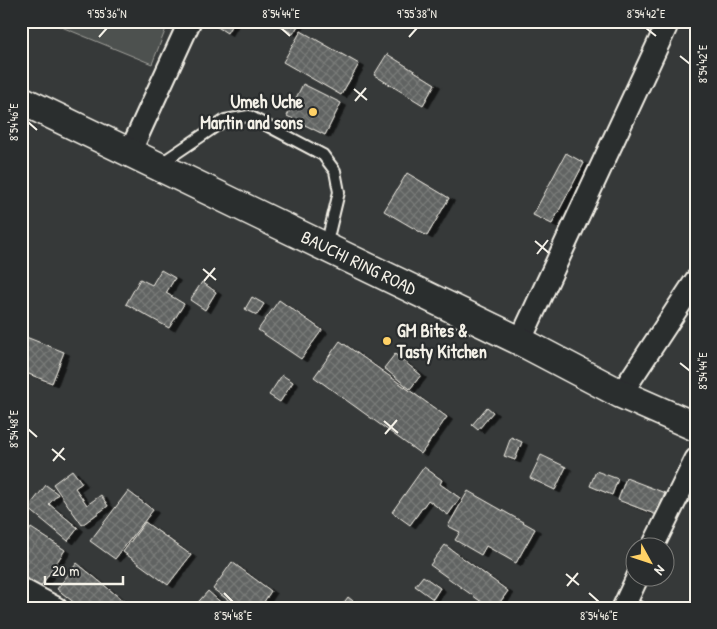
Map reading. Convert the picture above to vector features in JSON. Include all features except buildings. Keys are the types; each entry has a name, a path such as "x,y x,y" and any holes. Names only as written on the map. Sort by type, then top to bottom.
{"main road":[{"name":"BAUCHI RING ROAD","path":"21,100 520,341 621,394 696,427"}],"street":[{"path":"130,152 190,21"},
{"path":"520,341 666,27"},
{"path":"621,394 696,280"},
{"path":"658,536 696,459"},
{"path":"630,606 635,586"},
{"path":"21,589 56,608"}],"lane":[{"path":"158,166 225,120 249,116 323,155 335,171 339,192 326,247"}],"shaded area":[{"path":"47,21 169,21 152,64"}],"place":[{"name":"Umeh Uche Martin and sons","path":"313,112"},
{"name":"GM Bites & Tasty Kitchen","path":"387,341"}]}
